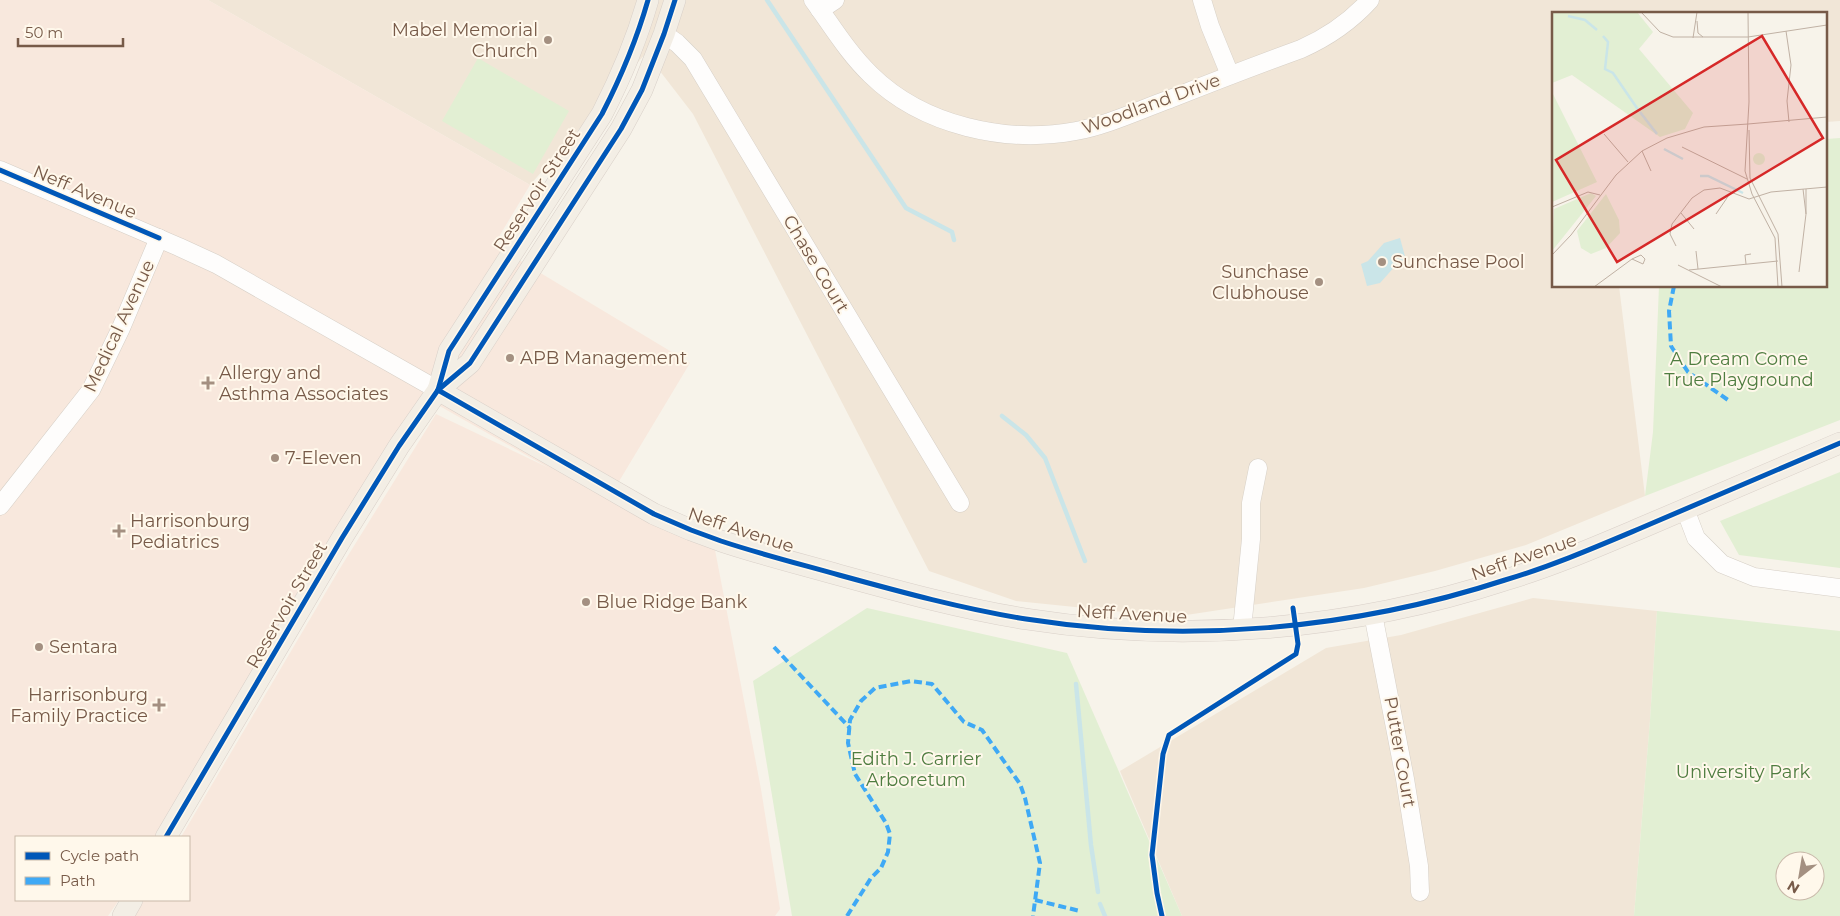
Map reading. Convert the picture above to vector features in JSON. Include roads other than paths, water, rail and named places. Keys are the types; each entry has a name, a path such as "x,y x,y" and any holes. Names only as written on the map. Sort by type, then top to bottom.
{"main road":[{"name":"Reservoir Street","path":"438,390 449,352 602,114 624,72 641,27 648,0"},
{"name":"Reservoir Street","path":"167,836 342,538 399,446 438,390 470,363 608,152 642,90 675,0"},
{"name":"Neff Avenue","path":"438,390 654,514 736,546 970,609 1027,619 1130,630 1195,631 1295,625 1373,614 1438,600 1507,580 1565,559 1840,443"},
{"path":"123,916 131,901"}],"street":[{"path":"817,5 835,0"},
{"path":"1202,0 1210,26 1230,75"},
{"name":"Woodland Drive","path":"817,5 861,65 889,90 928,113 954,123 988,131 1038,135 1087,129 1316,42 1347,23 1370,0"},
{"name":"Chase Court","path":"664,34 677,43 693,59 960,503"},
{"name":"Neff Avenue","path":"0,170 204,258 438,390"},
{"name":"Medical Avenue","path":"0,506 91,390 121,328 159,238"},
{"path":"1242,629 1251,539 1250,502 1258,468"},
{"path":"1685,509 1696,538 1722,564 1754,577 1840,588"},
{"name":"Putter Court","path":"1373,614 1406,789 1419,866 1420,892"}],"water":[{"name":"Sunchase Pool","path":"1400,238 1406,260 1397,264 1380,283 1367,286 1361,264 1368,261 1384,243"}],"waterway":[{"path":"767,0 906,208 952,232 954,240"},
{"path":"1002,416 1026,435 1045,458 1085,561"},
{"path":"1076,684 1091,845 1098,892"},
{"path":"1100,904 1105,916"}],"place":[{"name":"Mabel Memorial Church","path":"548,40"},
{"name":"Sunchase Pool","path":"1382,262"},
{"name":"Sunchase Clubhouse","path":"1319,282"},
{"name":"APB Management","path":"510,358"},
{"name":"Allergy and Asthma Associates","path":"208,383"},
{"name":"7-Eleven","path":"275,458"},
{"name":"Harrisonburg Pediatrics","path":"119,531"},
{"name":"Blue Ridge Bank","path":"586,602"},
{"name":"Sentara","path":"39,647"},
{"name":"Harrisonburg Family Practice","path":"159,705"}],"park label":[{"name":"A Dream Come True Playground","path":"1739,369"},
{"name":"Edith J. Carrier Arboretum","path":"916,770"},
{"name":"University Park","path":"1743,772"}]}
